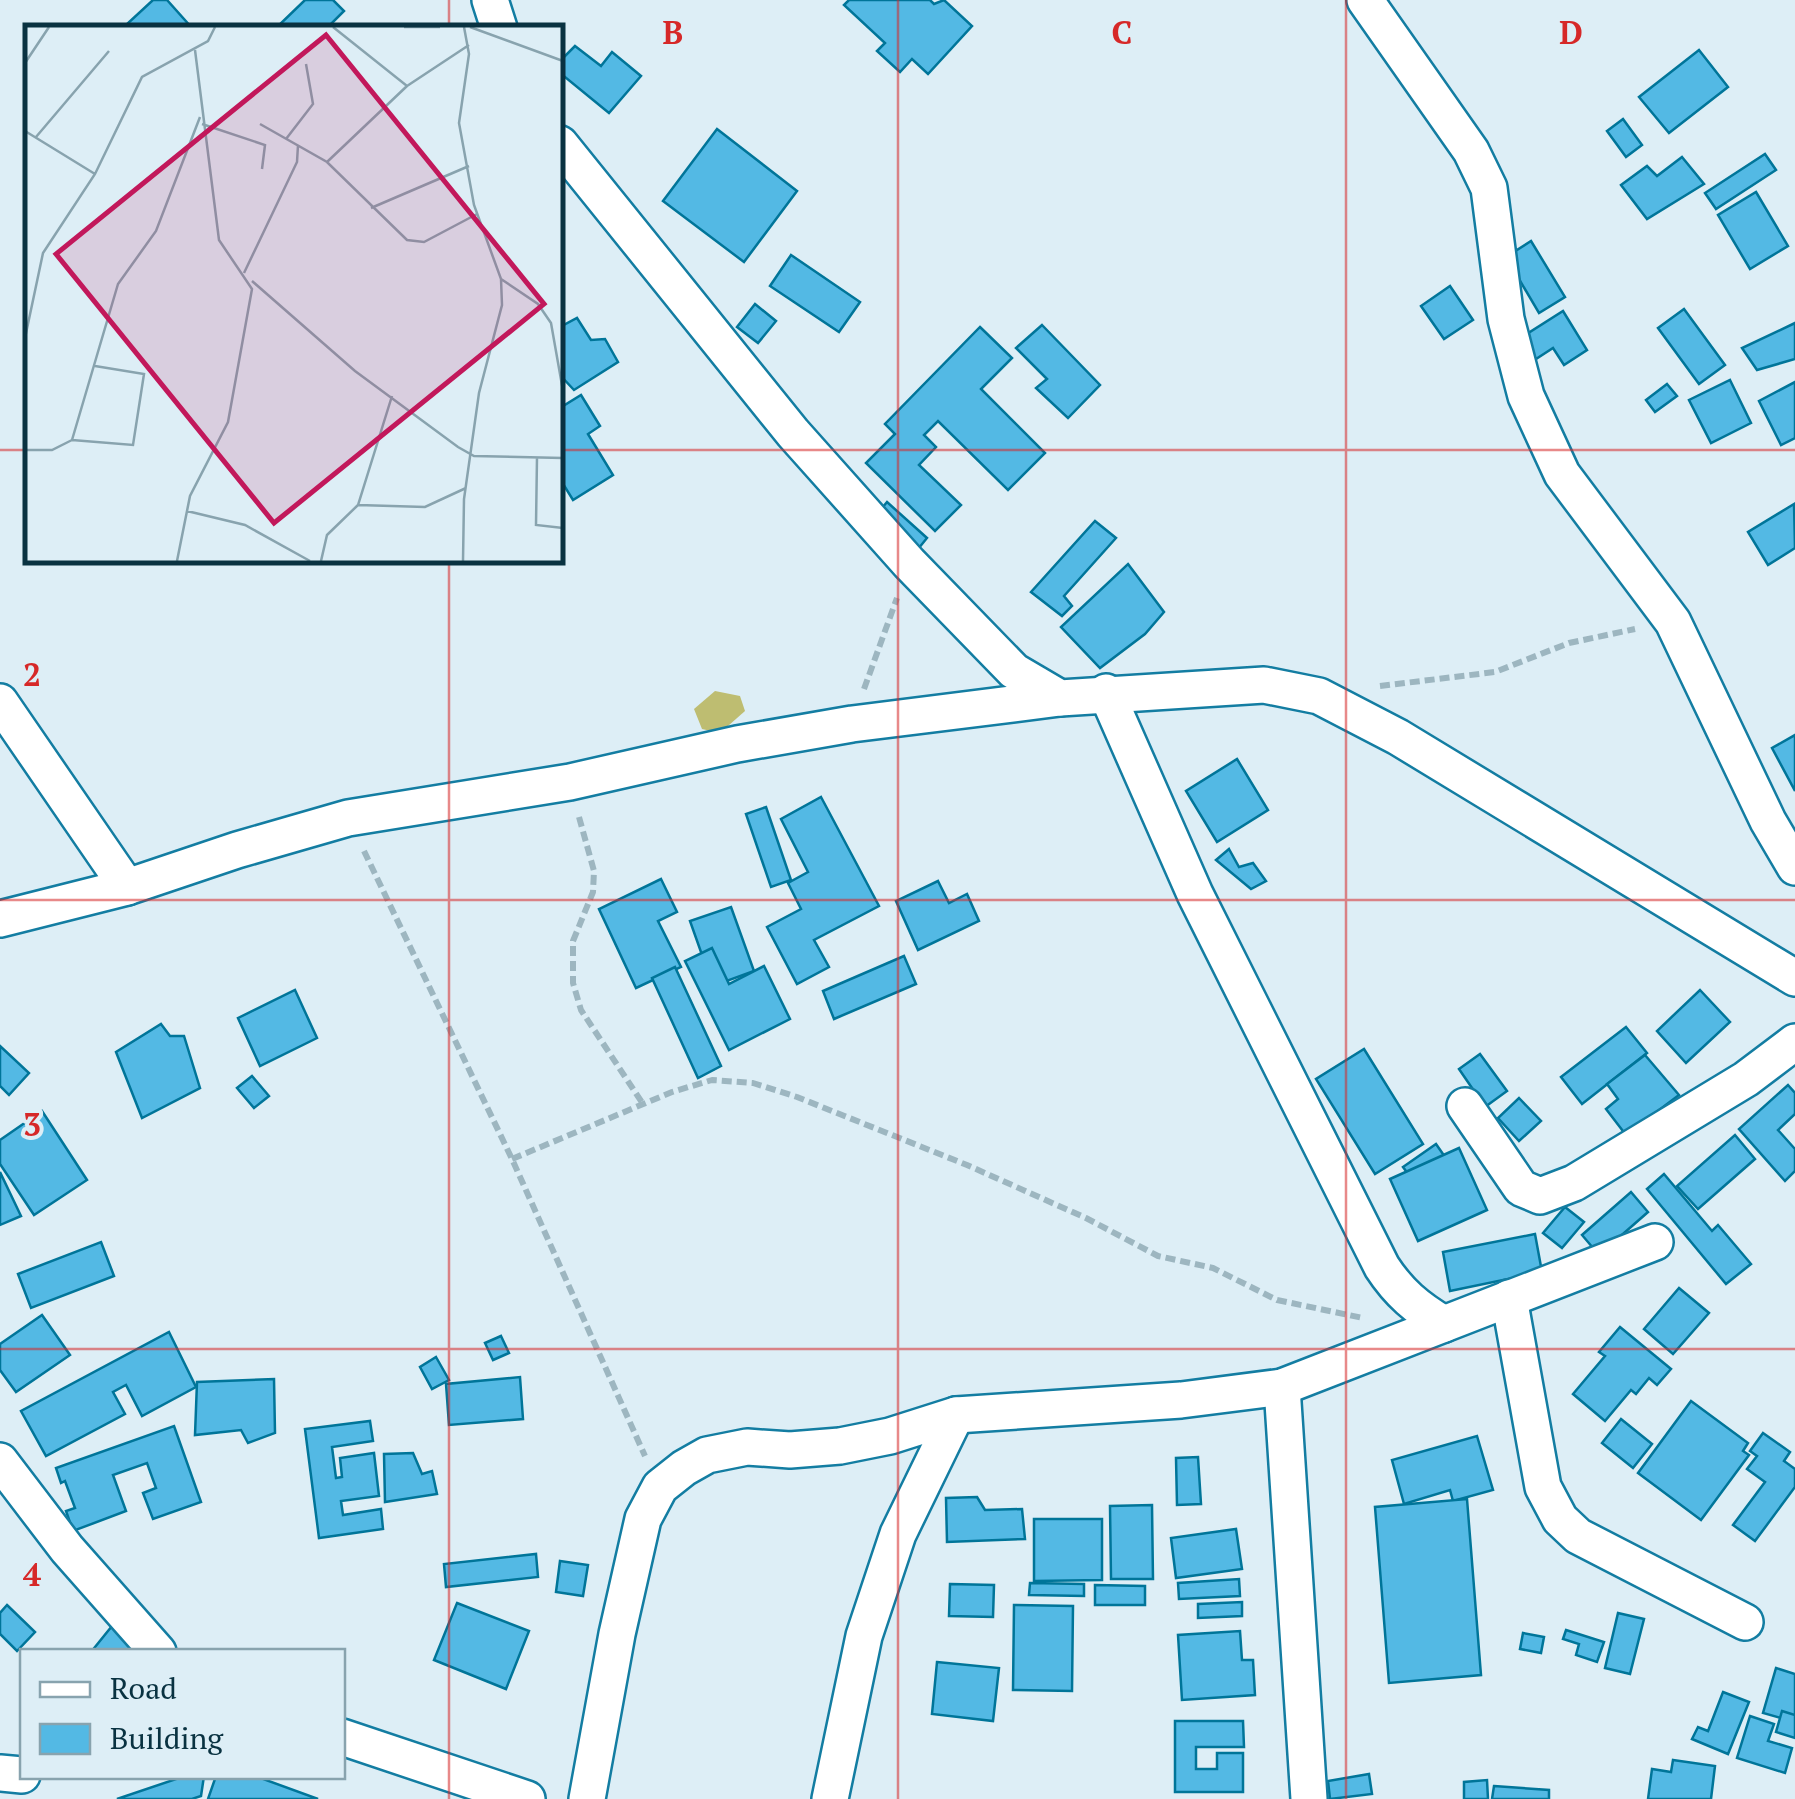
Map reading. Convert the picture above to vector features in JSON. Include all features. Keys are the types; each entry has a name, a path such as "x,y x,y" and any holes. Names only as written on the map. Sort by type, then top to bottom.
{"street":[{"path":"490,0 498,25"},
{"path":"1364,0 1471,150 1489,188 1506,319 1526,396 1562,474 1673,622 1768,821 1795,867"},
{"path":"562,146 793,433 909,564 990,650 1014,671 1060,698"},
{"path":"0,920 127,887 348,818 570,782 738,744 852,724 1106,692 1264,684 1320,696 1398,737 1795,978"},
{"path":"1106,692 1196,894 1382,1267 1430,1328"},
{"path":"0,702 127,887"},
{"path":"1464,1106 1521,1188 1540,1196 1590,1174 1746,1078 1795,1042"},
{"path":"587,1799 616,1634 643,1519 660,1487 706,1455 747,1447 790,1450 840,1446 890,1436 956,1414 1181,1400 1282,1387 1655,1242"},
{"path":"1509,1298 1543,1487 1560,1518 1578,1536 1745,1622"},
{"path":"1282,1387 1310,1799"},
{"path":"830,1799 864,1636 898,1534 956,1414"},
{"path":"0,1461 66,1549 155,1649"},
{"path":"345,1737 527,1799"}],"path":[{"path":"852,724 909,564"},
{"path":"1375,686 1496,672 1569,644 1673,622"},
{"path":"570,782 594,871 593,892 573,941 574,983 580,1010 643,1104"},
{"path":"348,818 512,1159 660,1487"},
{"path":"512,1159 643,1104 712,1080 752,1083 967,1166 1086,1218 1158,1256 1213,1268 1276,1300 1430,1328"}],"shaded area":[{"path":"715,691 740,696 745,711 720,733 702,729 694,709"}],"building":[{"path":"153,0 167,0 189,25 128,25"},
{"path":"305,0 333,0 344,11 330,25 279,25"},
{"path":"849,0 930,0 934,4 944,0 972,26 928,74 912,59 900,72 877,51 885,43 844,5"},
{"path":"575,46 601,66 612,52 641,76 609,113 562,75 562,59"},
{"path":"1699,50 1728,87 1669,133 1639,97"},
{"path":"1623,119 1642,145 1626,157 1607,131"},
{"path":"717,129 797,191 744,262 663,201"},
{"path":"1765,154 1776,170 1716,209 1705,193"},
{"path":"1682,157 1704,184 1647,219 1621,185 1647,166 1657,176"},
{"path":"1756,192 1788,246 1750,269 1718,215"},
{"path":"1531,241 1565,297 1539,313 1506,257"},
{"path":"791,255 860,302 839,332 770,286"},
{"path":"1450,286 1473,320 1444,339 1421,306"},
{"path":"755,304 776,321 758,343 737,327"},
{"path":"1684,309 1725,365 1699,384 1658,328"},
{"path":"1563,311 1587,350 1564,365 1553,348 1536,359 1522,337"},
{"path":"577,318 591,340 605,339 618,362 574,390 562,377 562,326"},
{"path":"1795,323 1795,359 1757,370 1742,348"},
{"path":"1042,325 1100,385 1068,418 1036,388 1047,379 1016,348"},
{"path":"980,327 1012,358 981,389 1045,453 1008,490 938,421 924,435 936,447 919,465 961,505 935,531 866,463 895,434 885,424"},
{"path":"1730,380 1751,423 1711,443 1689,400"},
{"path":"1795,382 1795,438 1781,445 1759,401"},
{"path":"1667,384 1677,396 1655,412 1646,400"},
{"path":"581,395 600,426 588,434 613,475 573,500 562,482 562,407"},
{"path":"887,502 927,538 914,554 873,519"},
{"path":"1794,504 1795,548 1768,565 1748,532"},
{"path":"1095,521 1116,538 1064,596 1072,606 1062,616 1031,592"},
{"path":"1128,564 1164,612 1145,634 1100,668 1061,627"},
{"path":"1795,735 1795,791 1772,748"},
{"path":"1237,759 1268,810 1217,842 1186,791"},
{"path":"821,797 879,906 814,940 829,967 797,984 767,927 801,909 788,883 808,872 781,819"},
{"path":"766,807 791,880 771,887 746,814"},
{"path":"1229,849 1239,867 1253,863 1266,881 1251,889 1216,860"},
{"path":"661,879 677,912 658,921 681,967 636,988 599,909"},
{"path":"938,881 949,903 967,894 979,921 918,950 896,901"},
{"path":"731,907 754,971 713,986 690,921"},
{"path":"712,948 729,984 764,966 790,1019 729,1050 685,961"},
{"path":"904,956 916,984 834,1019 823,991"},
{"path":"675,967 721,1066 698,1078 652,978"},
{"path":"295,990 317,1038 260,1066 238,1018"},
{"path":"1700,990 1730,1022 1686,1063 1657,1031"},
{"path":"161,1024 170,1036 184,1036 200,1088 142,1118 116,1052"},
{"path":"1626,1027 1647,1053 1582,1104 1561,1077"},
{"path":"0,1046 29,1073 9,1095 0,1086"},
{"path":"1364,1049 1423,1144 1375,1174 1316,1079"},
{"path":"1480,1054 1507,1091 1485,1107 1459,1069"},
{"path":"1645,1055 1679,1095 1626,1135 1606,1109 1618,1099 1607,1084"},
{"path":"252,1076 269,1096 254,1108 237,1088"},
{"path":"1788,1085 1795,1093 1795,1114 1778,1130 1795,1149 1795,1171 1785,1181 1739,1129"},
{"path":"1519,1098 1541,1121 1519,1141 1498,1118"},
{"path":"42,1111 87,1180 34,1215 0,1164 0,1140"},
{"path":"1735,1135 1755,1159 1698,1209 1677,1186"},
{"path":"1436,1144 1452,1167 1420,1190 1403,1167"},
{"path":"1459,1148 1487,1210 1418,1241 1390,1179"},
{"path":"0,1172 21,1216 0,1225"},
{"path":"1664,1174 1712,1231 1718,1225 1751,1264 1726,1284 1647,1189"},
{"path":"1631,1192 1648,1212 1599,1255 1582,1235"},
{"path":"1565,1207 1584,1222 1562,1248 1543,1233"},
{"path":"1535,1234 1542,1272 1450,1291 1443,1252"},
{"path":"101,1242 114,1276 31,1308 18,1274"},
{"path":"1679,1288 1709,1313 1673,1354 1644,1329"},
{"path":"42,1315 70,1355 16,1392 0,1370 0,1344"},
{"path":"1620,1327 1671,1369 1657,1385 1649,1378 1636,1394 1631,1390 1605,1421 1573,1394 1605,1356 1599,1352"},
{"path":"169,1332 196,1387 142,1416 126,1385 113,1392 125,1414 46,1456 21,1411"},
{"path":"501,1336 509,1353 493,1360 485,1343"},
{"path":"436,1357 449,1380 432,1389 420,1367"},
{"path":"520,1377 523,1419 449,1425 446,1384"},
{"path":"274,1379 275,1433 248,1443 241,1430 195,1435 197,1382"},
{"path":"1691,1401 1748,1443 1743,1451 1749,1455 1701,1520 1638,1473"},
{"path":"1621,1419 1652,1444 1633,1468 1602,1443"},
{"path":"370,1421 373,1441 332,1447 336,1478 342,1477 340,1458 374,1453 379,1496 341,1501 343,1515 381,1509 383,1529 319,1538 305,1429"},
{"path":"174,1426 201,1502 153,1519 143,1493 156,1488 147,1463 113,1475 126,1511 73,1531 66,1511 75,1508 56,1468"},
{"path":"1763,1433 1790,1452 1784,1461 1795,1469 1795,1487 1755,1541 1733,1525 1765,1482 1747,1469 1757,1456 1750,1451"},
{"path":"1477,1436 1493,1490 1453,1501 1450,1490 1404,1504 1392,1460"},
{"path":"413,1453 422,1474 432,1471 437,1494 385,1502 384,1454"},
{"path":"1198,1457 1201,1504 1177,1505 1176,1458"},
{"path":"977,1497 985,1510 1022,1509 1025,1539 947,1542 946,1498"},
{"path":"1467,1499 1481,1675 1389,1683 1375,1507"},
{"path":"1152,1505 1153,1579 1111,1579 1110,1506"},
{"path":"1034,1519 1102,1519 1102,1580 1034,1581"},
{"path":"1236,1529 1242,1569 1176,1578 1171,1538"},
{"path":"536,1554 538,1577 446,1587 444,1564"},
{"path":"560,1561 588,1565 583,1596 556,1592"},
{"path":"1239,1579 1240,1596 1179,1599 1178,1583"},
{"path":"1030,1583 1084,1584 1084,1596 1029,1595"},
{"path":"950,1584 994,1585 993,1617 949,1616"},
{"path":"1095,1585 1145,1586 1145,1605 1095,1605"},
{"path":"1242,1602 1242,1616 1198,1618 1198,1604"},
{"path":"457,1603 529,1631 506,1689 434,1660"},
{"path":"7,1605 35,1632 17,1651 0,1634 0,1613"},
{"path":"1014,1605 1073,1606 1072,1691 1013,1690"},
{"path":"1618,1613 1644,1619 1630,1674 1605,1668"},
{"path":"112,1626 139,1649 93,1649"},
{"path":"1566,1630 1604,1642 1597,1662 1576,1655 1579,1644 1563,1639"},
{"path":"1240,1631 1242,1660 1253,1660 1255,1695 1182,1700 1178,1635"},
{"path":"1523,1633 1544,1637 1541,1653 1520,1649"},
{"path":"937,1662 999,1668 993,1721 932,1714"},
{"path":"1776,1668 1795,1674 1795,1722 1763,1713"},
{"path":"1723,1692 1749,1702 1728,1754 1692,1739 1698,1727 1708,1731"},
{"path":"1782,1711 1795,1715 1795,1738 1776,1732"},
{"path":"1750,1716 1774,1724 1768,1741 1792,1748 1785,1773 1737,1758"},
{"path":"1175,1721 1243,1721 1244,1747 1196,1747 1196,1769 1217,1769 1217,1753 1243,1753 1243,1792 1175,1792"},
{"path":"1673,1760 1715,1766 1711,1799 1648,1799 1652,1769 1671,1772"},
{"path":"1369,1774 1372,1794 1330,1799 1328,1781"},
{"path":"176,1779 204,1779 201,1796 192,1799 117,1799"},
{"path":"215,1779 263,1779 318,1799 208,1799"},
{"path":"1487,1780 1488,1799 1464,1799 1464,1782"},
{"path":"1494,1786 1549,1790 1549,1799 1492,1799"}]}
